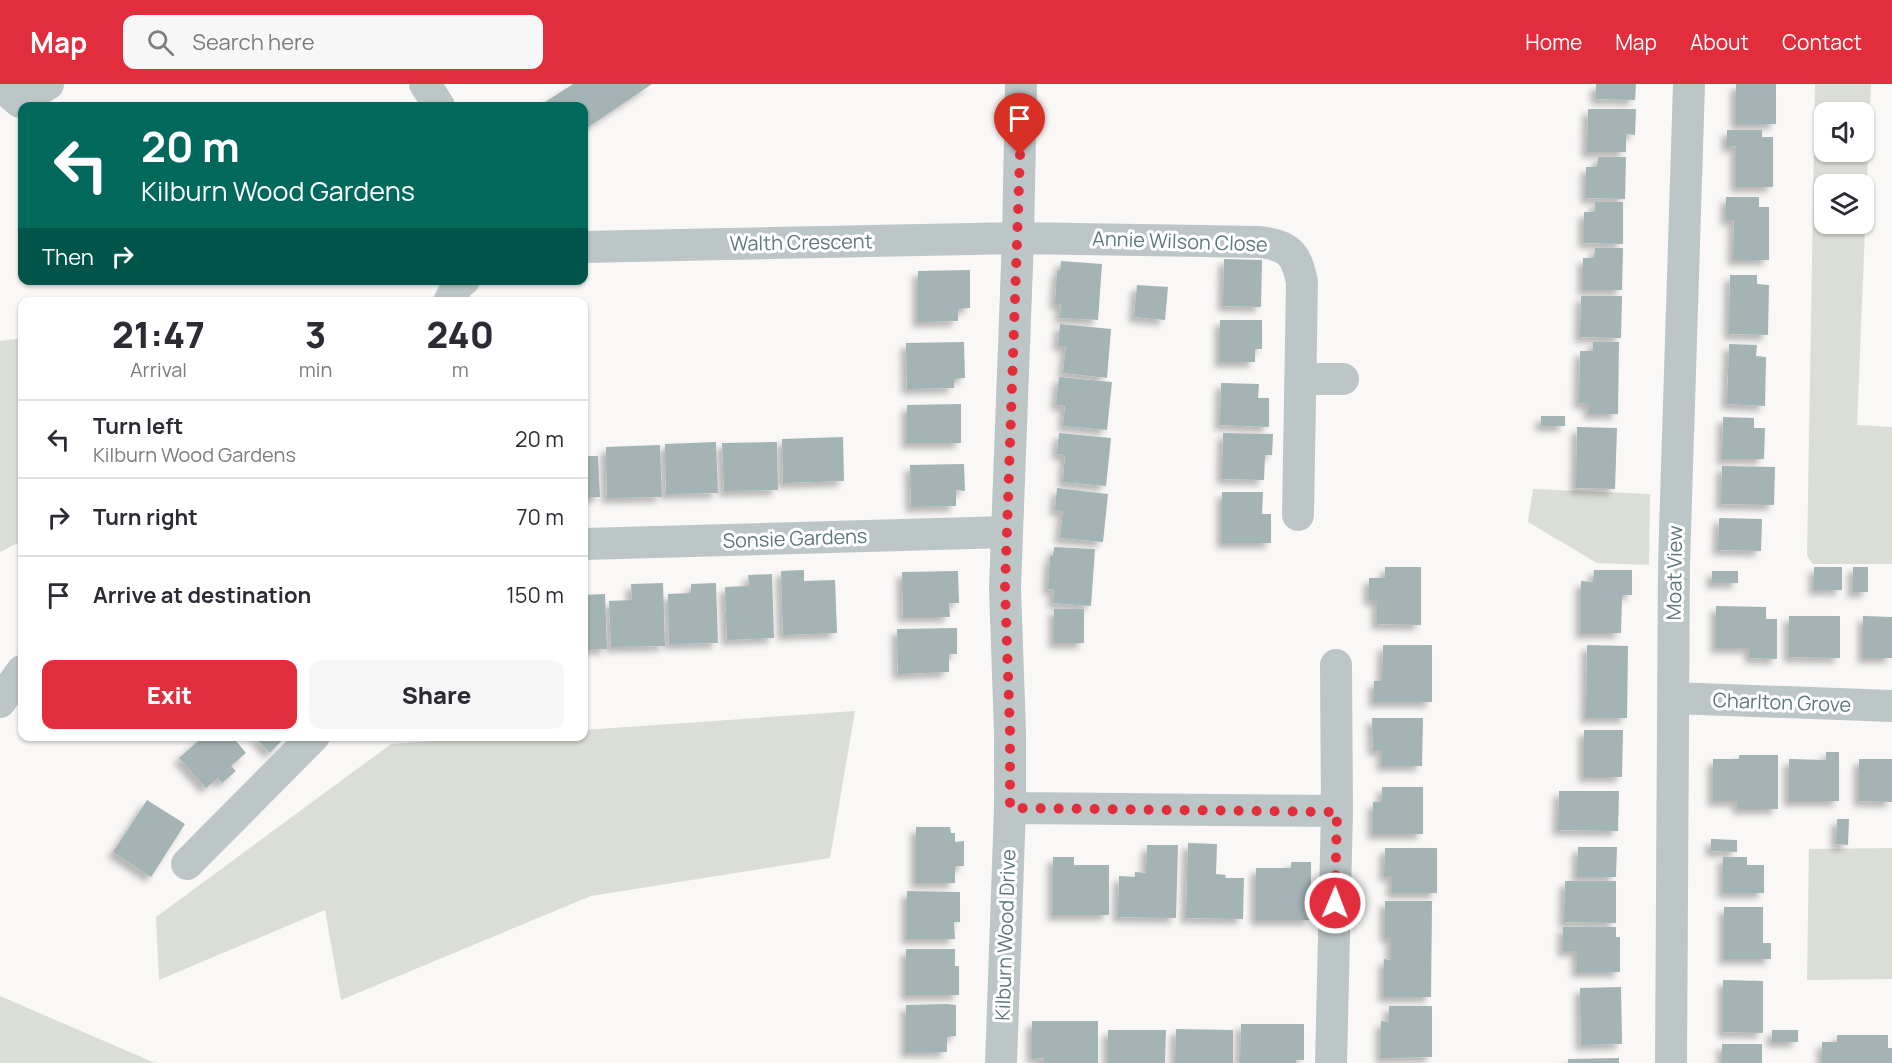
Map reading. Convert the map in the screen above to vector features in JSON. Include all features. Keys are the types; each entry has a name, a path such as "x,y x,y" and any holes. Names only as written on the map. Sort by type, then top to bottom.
{"street":[{"path":"10,93 48,84"},
{"path":"425,84 436,102"},
{"name":"Kilburn Wood Drive","path":"1001,1063 1010,808 1005,588 1018,238 1021,84"},
{"name":"Moat View","path":"1671,1063 1674,563 1689,84"},
{"name":"Walth Crescent","path":"588,247 1018,238"},
{"name":"Annie Wilson Close","path":"1018,238 1260,242 1278,244 1291,253 1299,266 1302,282 1298,515"},
{"path":"1301,379 1343,379"},
{"name":"Sonsie Gardens","path":"588,544 1007,532"},
{"path":"1332,1063 1337,812 1336,665"},
{"path":"0,702 18,677"},
{"name":"Charlton Grove","path":"1673,698 1892,706"},
{"path":"187,864 309,741"},
{"path":"1010,808 1337,812"}],"shaded area":[{"path":"1815,84 1871,84 1870,102 1815,102"},
{"path":"1814,143 1814,162 1868,162 1867,174 1814,174 1814,234 1865,234 1857,425 1892,427 1892,564 1813,564 1807,556"},
{"path":"18,339 18,543 0,552 0,341"},
{"path":"1533,489 1650,494 1649,565 1597,563 1528,522"},
{"path":"855,711 830,858 591,896 341,1000 325,910 159,980 156,917 391,744 434,741 588,741 588,730"},
{"path":"1892,848 1892,979 1807,980 1809,849"},
{"path":"0,996 155,1063 0,1063"}],"building":[{"path":"573,84 652,84 588,127 588,102 545,102"},
{"path":"1596,84 1636,84 1635,100 1596,99"},
{"path":"1736,84 1776,84 1776,124 1736,124"},
{"path":"1588,109 1636,109 1635,135 1626,134 1626,152 1587,152"},
{"path":"1727,130 1762,130 1762,137 1773,137 1773,187 1736,187 1736,146 1727,147"},
{"path":"1598,157 1626,157 1625,199 1586,198 1586,167 1597,167"},
{"path":"1726,197 1759,197 1759,207 1769,207 1769,260 1733,260 1734,220 1726,220"},
{"path":"1595,202 1623,202 1623,244 1584,243 1584,212 1595,212"},
{"path":"1595,248 1623,248 1622,290 1583,290 1583,258 1594,258"},
{"path":"1224,259 1262,260 1261,307 1223,306"},
{"path":"1061,261 1102,264 1098,320 1060,318 1061,304 1055,304 1057,271 1060,271"},
{"path":"970,270 970,308 958,309 958,321 918,322 918,271"},
{"path":"1730,275 1757,275 1757,284 1769,285 1768,335 1729,334"},
{"path":"1137,285 1168,287 1165,320 1134,317"},
{"path":"1581,296 1622,296 1621,338 1580,337"},
{"path":"1220,320 1262,320 1262,349 1255,349 1255,362 1220,362"},
{"path":"1060,324 1111,329 1107,378 1063,373 1066,346 1058,346"},
{"path":"964,342 965,378 954,379 954,388 907,389 906,343"},
{"path":"1593,342 1619,342 1618,414 1589,414 1589,404 1579,403 1580,351 1593,351"},
{"path":"1729,344 1757,345 1756,356 1766,357 1765,406 1727,404"},
{"path":"1059,377 1112,382 1107,430 1063,426 1065,406 1056,405"},
{"path":"1221,383 1259,384 1258,398 1269,398 1269,427 1220,425"},
{"path":"961,404 961,443 907,443 907,405"},
{"path":"1541,416 1565,416 1565,426 1541,426"},
{"path":"1723,417 1754,418 1754,428 1765,428 1764,459 1722,459"},
{"path":"1577,427 1617,428 1615,489 1576,488"},
{"path":"1059,433 1111,438 1106,486 1063,482 1065,455 1057,454"},
{"path":"1223,433 1273,434 1272,455 1265,455 1264,480 1222,479"},
{"path":"843,437 844,481 783,483 782,439"},
{"path":"716,442 718,493 666,494 665,444"},
{"path":"777,442 778,490 724,491 722,443"},
{"path":"660,445 662,497 607,498 606,447"},
{"path":"588,456 598,456 600,497 588,498"},
{"path":"964,464 965,491 956,490 956,506 911,507 910,465"},
{"path":"1722,466 1775,467 1774,505 1721,504"},
{"path":"1057,488 1108,494 1103,542 1060,538 1063,511 1055,510"},
{"path":"1222,492 1263,492 1262,514 1271,514 1271,543 1222,543"},
{"path":"1719,518 1762,519 1761,551 1718,550"},
{"path":"1054,547 1095,549 1091,606 1053,603 1054,590 1048,589 1050,556 1053,556"},
{"path":"1385,567 1421,567 1421,625 1377,624 1377,600 1369,600 1369,578 1385,578"},
{"path":"1814,567 1842,567 1842,590 1814,590"},
{"path":"1853,567 1868,567 1868,592 1853,592"},
{"path":"804,570 804,581 835,580 837,633 783,635 781,571"},
{"path":"1594,570 1632,570 1632,595 1622,595 1621,633 1581,633 1581,581 1593,582"},
{"path":"958,571 959,603 949,603 950,617 903,617 902,572"},
{"path":"1712,571 1738,571 1738,583 1712,583"},
{"path":"772,574 774,638 727,640 725,587 749,586 748,575"},
{"path":"663,583 665,646 611,647 609,601 632,600 631,584"},
{"path":"716,583 718,643 669,644 668,594 691,593 691,584"},
{"path":"605,594 607,649 588,649 588,595"},
{"path":"1716,606 1766,607 1766,619 1777,619 1777,659 1750,658 1750,648 1716,648"},
{"path":"1054,609 1084,609 1084,643 1054,643"},
{"path":"1789,616 1840,616 1840,658 1789,657"},
{"path":"1863,616 1892,617 1892,658 1863,658"},
{"path":"957,628 957,654 949,654 949,672 898,674 897,629"},
{"path":"1383,645 1432,645 1432,702 1374,702 1374,681 1382,681"},
{"path":"1587,645 1628,646 1627,718 1586,718"},
{"path":"1372,718 1423,718 1422,766 1382,766 1382,750 1373,750"},
{"path":"1584,730 1623,730 1622,777 1584,777"},
{"path":"198,741 236,741 246,753 231,766 236,771 222,783 218,778 206,788 179,758"},
{"path":"259,741 281,741 270,753"},
{"path":"1826,752 1839,752 1839,801 1789,801 1789,759 1826,760"},
{"path":"1739,755 1778,755 1778,809 1738,809 1738,801 1713,801 1713,759 1739,759"},
{"path":"1859,759 1892,759 1892,802 1859,801"},
{"path":"1382,787 1423,787 1423,834 1373,834 1373,802 1382,802"},
{"path":"1559,791 1619,791 1618,831 1558,830"},
{"path":"147,800 185,824 151,877 113,852"},
{"path":"1837,819 1849,819 1848,845 1836,844"},
{"path":"916,827 950,827 951,833 955,833 955,842 964,841 964,866 955,866 955,883 916,883"},
{"path":"1711,839 1737,840 1737,852 1711,851"},
{"path":"1188,843 1217,844 1216,874 1226,875 1225,878 1244,878 1243,919 1186,918"},
{"path":"1147,845 1178,845 1176,918 1118,917 1119,876 1135,877 1135,872 1146,873"},
{"path":"1578,847 1617,847 1616,877 1577,877"},
{"path":"1385,848 1437,848 1437,893 1392,893 1392,876 1384,876"},
{"path":"1053,857 1074,857 1074,865 1109,865 1109,915 1053,915"},
{"path":"1723,857 1747,857 1747,865 1764,865 1764,893 1723,893"},
{"path":"1291,862 1311,862 1311,920 1256,920 1256,868 1291,868"},
{"path":"1565,881 1616,881 1616,923 1564,922"},
{"path":"907,891 960,892 960,922 954,922 955,939 907,939"},
{"path":"1385,901 1432,901 1431,997 1384,997 1384,959 1391,960 1391,937 1385,937"},
{"path":"1724,907 1763,907 1763,943 1771,943 1771,959 1724,959"},
{"path":"1563,927 1616,927 1616,937 1620,937 1620,972 1577,972 1577,951 1563,951"},
{"path":"906,949 955,949 955,966 959,966 959,995 906,995"},
{"path":"1723,980 1763,981 1763,1033 1723,1032"},
{"path":"1621,987 1622,1044 1581,1045 1580,988"},
{"path":"906,1005 956,1005 956,1036 947,1037 947,1052 906,1052"},
{"path":"1389,1006 1432,1006 1432,1057 1381,1058 1381,1021 1389,1022"},
{"path":"1032,1021 1098,1021 1098,1063 1044,1063 1044,1058 1032,1059"},
{"path":"1241,1024 1304,1024 1304,1060 1296,1060 1296,1063 1240,1063"},
{"path":"1176,1029 1233,1030 1233,1063 1175,1063"},
{"path":"1108,1030 1166,1030 1165,1063 1108,1063"},
{"path":"1772,1030 1798,1030 1798,1042 1772,1042"},
{"path":"1837,1035 1888,1035 1888,1048 1892,1048 1892,1063 1822,1063 1822,1042 1837,1042"},
{"path":"1722,1044 1762,1044 1762,1063 1722,1063"},
{"path":"1619,1058 1619,1063 1568,1063 1568,1059"}],"route":[{"path":"1020,155 1005,588 1010,808 1337,812 1335,903"}]}
